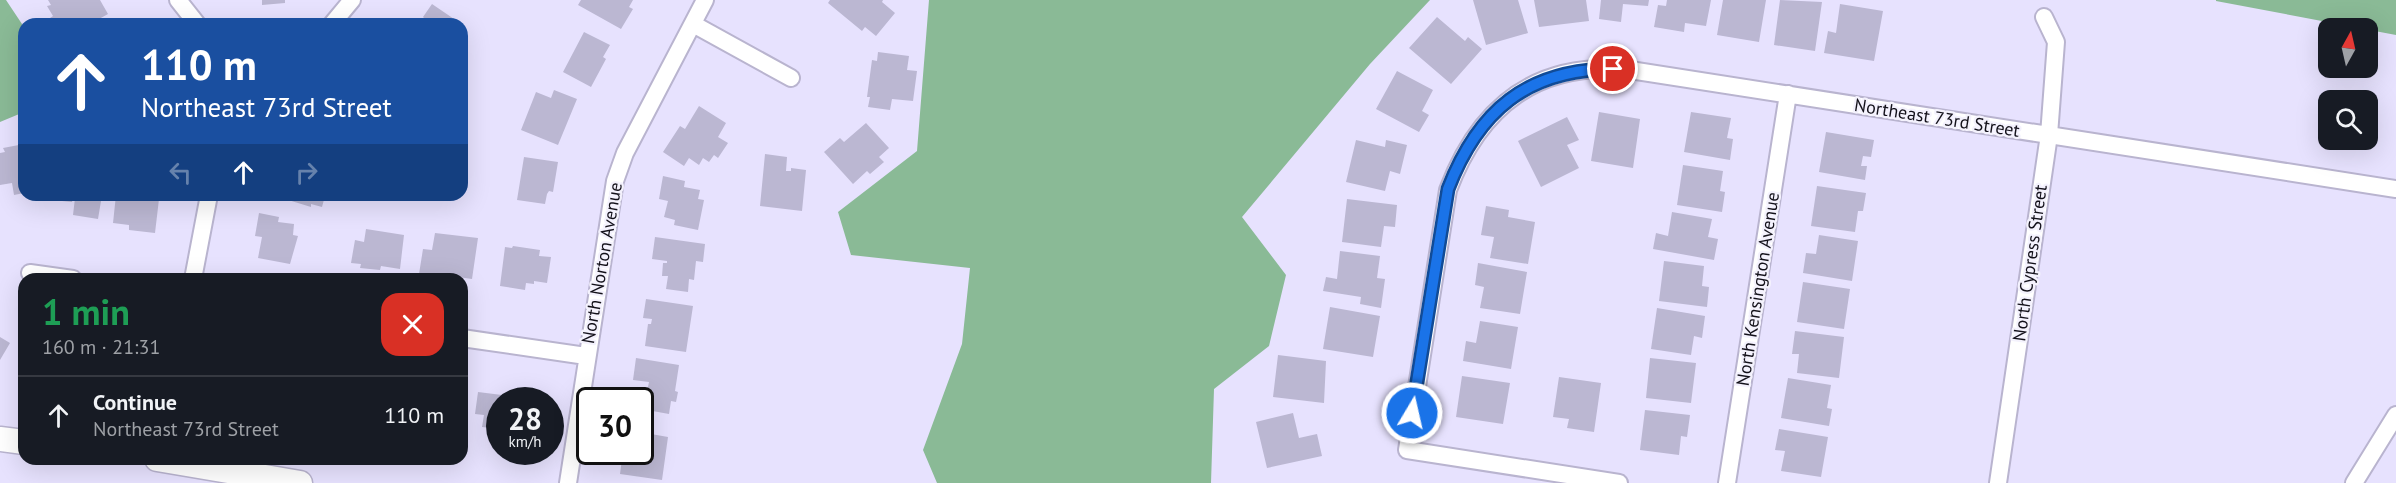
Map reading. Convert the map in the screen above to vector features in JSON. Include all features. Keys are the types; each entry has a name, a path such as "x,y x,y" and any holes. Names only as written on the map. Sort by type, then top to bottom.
{"main road":[{"path":"0,439 18,441"},
{"path":"196,465 300,483"}],"street":[{"path":"178,0 192,18"},
{"path":"337,18 352,0"},
{"name":"North Norton Avenue","path":"568,483 615,181 625,153 705,0"},
{"name":"North Cypress Street","path":"1998,483 2049,135 2056,42 2044,17"},
{"path":"693,24 791,78"},
{"name":"Northeast 73rd Street","path":"1592,481 1407,450 1448,189 1460,158 1490,116 1516,95 1546,79 1596,69 1630,70 2396,189"},
{"name":"North Kensington Avenue","path":"1728,483 1788,94"},
{"path":"194,273 207,201"},
{"path":"468,339 586,356"},
{"path":"2354,483 2396,415"},
{"path":"1592,481 1619,483"}],"green space":[{"path":"0,0 6,0 18,18 18,114 0,122"},
{"path":"929,0 1430,0 1370,64 1242,217 1286,275 1269,346 1214,389 1211,483 937,483 923,450 962,344 970,268 851,255 838,212 917,151"},
{"path":"2396,0 2396,35 2378,32 2378,18 2318,18 2318,20 2216,1"}],"building":[{"path":"48,0 100,0 108,14 101,18 50,18 53,16 47,6 51,5"},
{"path":"262,0 285,0 285,3 262,5"},
{"path":"581,0 633,0 629,7 633,9 621,29 578,5"},
{"path":"830,0 883,0 882,2 895,13 876,36 865,27 862,31 828,3"},
{"path":"1473,0 1518,0 1528,33 1486,45"},
{"path":"1534,0 1586,0 1589,21 1539,27"},
{"path":"1601,0 1649,0 1648,6 1623,4 1621,22 1599,19"},
{"path":"1667,0 1711,0 1706,26 1685,23 1684,32 1654,27 1658,5 1666,6"},
{"path":"1723,0 1766,0 1759,42 1717,35"},
{"path":"1780,0 1822,2 1815,51 1774,45"},
{"path":"432,4 453,18 424,18"},
{"path":"1840,4 1883,11 1874,61 1824,53 1828,31 1836,33"},
{"path":"1437,17 1465,41 1468,37 1482,49 1451,84 1409,48"},
{"path":"584,32 610,45 603,57 606,59 591,87 563,72"},
{"path":"878,52 909,56 907,70 917,71 913,101 892,99 890,110 868,107 870,97 867,97 872,60 877,61"},
{"path":"1397,71 1433,90 1422,111 1429,115 1419,132 1376,109"},
{"path":"554,90 577,99 558,145 521,130 536,92 551,98"},
{"path":"699,106 726,123 718,137 728,143 718,158 714,155 709,162 703,158 699,165 689,158 684,166 663,152 680,126 685,129"},
{"path":"1599,112 1640,119 1633,168 1591,161"},
{"path":"1691,112 1731,118 1727,138 1733,139 1730,160 1684,152"},
{"path":"1567,117 1579,140 1567,145 1579,168 1541,187 1518,141"},
{"path":"866,123 889,148 879,157 884,162 870,174 867,171 853,184 824,152 840,138 844,142"},
{"path":"1826,132 1874,140 1871,157 1863,156 1861,166 1867,166 1865,180 1819,172"},
{"path":"1356,140 1385,147 1386,140 1407,145 1400,174 1390,171 1385,191 1346,182"},
{"path":"18,145 18,194 14,195 12,183 0,185 0,153 5,152 3,148"},
{"path":"765,154 787,157 786,171 791,171 791,168 806,170 802,211 760,206"},
{"path":"524,157 558,162 553,192 549,191 547,194 545,204 517,200"},
{"path":"1683,165 1723,171 1720,191 1725,192 1722,212 1677,205"},
{"path":"663,176 685,181 684,187 700,190 698,199 704,200 698,230 674,225 675,220 664,217 668,201 659,199"},
{"path":"1817,186 1866,193 1863,211 1858,211 1855,232 1811,226"},
{"path":"1347,199 1397,205 1395,227 1384,226 1381,247 1342,242"},
{"path":"75,201 101,201 98,219 73,215"},
{"path":"115,201 159,201 155,233 129,230 129,225 113,223"},
{"path":"292,201 324,201 322,207 311,204 311,207"},
{"path":"1486,206 1509,210 1508,217 1535,222 1528,264 1490,258 1494,237 1481,235"},
{"path":"1672,212 1712,219 1708,237 1718,239 1714,260 1653,249 1656,233 1668,236"},
{"path":"259,213 279,217 278,222 294,224 293,235 298,236 290,264 258,258 262,237 255,236"},
{"path":"366,229 404,235 400,269 381,266 380,270 360,268 361,264 351,263 355,240 364,242"},
{"path":"435,233 478,238 472,279 468,278 468,273 419,273 423,249 432,250"},
{"path":"1819,235 1858,241 1852,281 1803,273 1806,253 1816,254"},
{"path":"655,237 705,244 703,262 696,261 694,280 689,279 688,292 666,289 668,276 662,276 663,263 667,261 652,259"},
{"path":"513,246 540,250 539,256 551,257 547,283 534,281 534,284 526,283 525,290 500,286 505,247 512,248"},
{"path":"1340,251 1380,256 1377,278 1385,279 1381,308 1360,304 1361,297 1323,291 1326,277 1337,279"},
{"path":"1664,261 1704,266 1702,286 1709,287 1707,307 1659,301"},
{"path":"1478,263 1527,272 1520,314 1480,308 1484,287 1475,285"},
{"path":"1803,282 1850,289 1844,329 1797,322"},
{"path":"646,299 693,306 686,352 645,346 648,324 651,324 652,319 643,318"},
{"path":"1330,307 1380,316 1373,357 1323,349"},
{"path":"1657,308 1705,316 1702,338 1694,336 1691,355 1651,349"},
{"path":"1480,321 1518,327 1511,369 1463,361 1466,341 1476,343"},
{"path":"1795,331 1844,337 1839,378 1797,373 1799,354 1792,354"},
{"path":"0,337 10,343 0,360"},
{"path":"1278,355 1326,361 1324,403 1273,397"},
{"path":"636,358 679,365 675,391 678,392 676,402 671,401 669,414 654,411 654,387 648,387 649,382 633,380"},
{"path":"1650,358 1696,363 1691,403 1646,398"},
{"path":"1462,376 1510,383 1503,424 1456,417"},
{"path":"1559,377 1601,383 1594,432 1567,428 1569,419 1553,417"},
{"path":"1788,378 1831,385 1827,408 1832,409 1829,426 1781,418"},
{"path":"478,392 486,393 486,427 482,427 484,415 475,414"},
{"path":"1645,410 1690,415 1687,437 1681,436 1679,455 1640,450"},
{"path":"1293,413 1299,438 1317,434 1322,456 1267,468 1256,422"},
{"path":"1779,429 1828,437 1821,477 1781,471 1785,451 1775,450"},
{"path":"654,435 668,437 662,480 620,474 621,465 654,465"}],"route":[{"path":"1412,413 1448,189 1460,158 1478,129 1502,105 1516,95 1546,79 1563,74 1613,69"}]}
